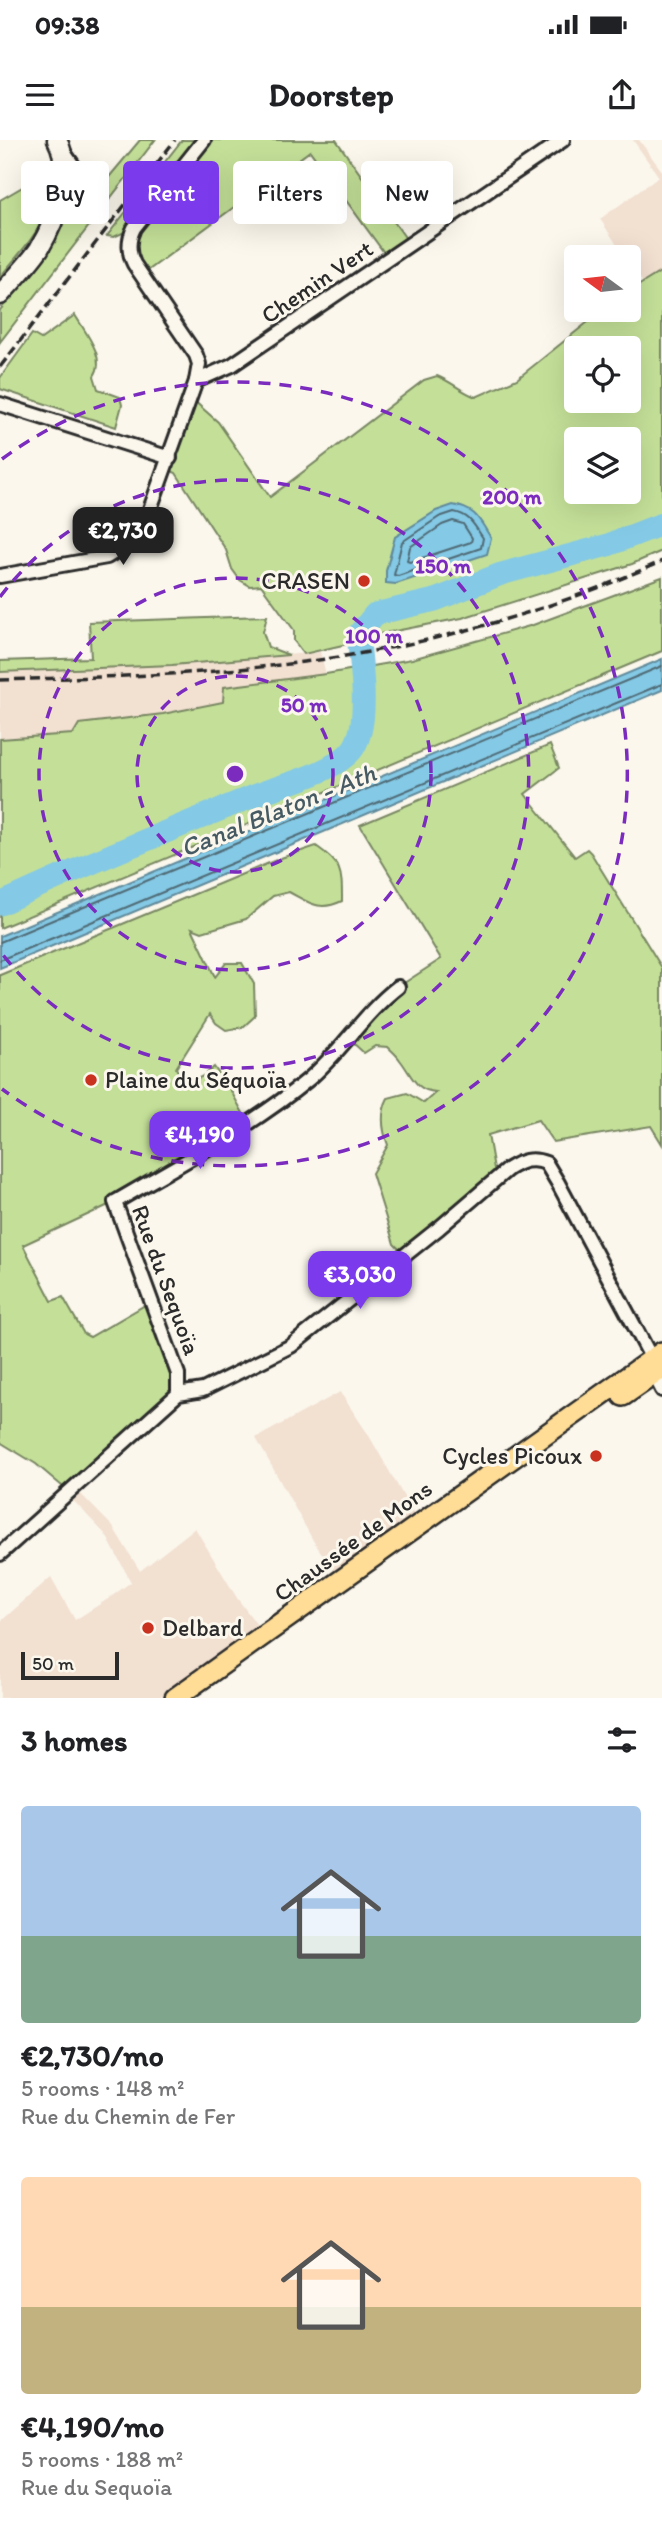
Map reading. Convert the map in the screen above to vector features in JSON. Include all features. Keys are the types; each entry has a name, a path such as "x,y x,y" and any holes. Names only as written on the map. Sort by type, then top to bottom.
{"main road":[{"name":"Chaussée de Mons","path":"175,1698 658,1369"},
{"name":"Chaussée de Mons","path":"196,1698 658,1369"}],"street":[{"path":"0,576 107,557 132,541 144,526 170,458 196,381 199,364 197,355 134,264 129,247 134,228 204,140"},
{"name":"Chemin Vert","path":"196,381 232,365 563,140"},
{"path":"60,145 71,161"},
{"path":"0,295 38,251 52,224 63,175 60,145"},
{"path":"0,404 170,458"},
{"name":"Rue du Sequoïa","path":"178,1394 178,1374 116,1202 243,1128 292,1092 326,1063 380,1002 398,987"},
{"path":"0,1554 178,1394 203,1390 291,1346 519,1162 529,1160 546,1163 551,1170 658,1369"}],"shaded area":[{"path":"633,140 639,140 662,171 662,271 643,283 641,245 617,245 600,219 659,177"},
{"path":"320,652 326,674 225,687 223,702 73,734 0,738 0,672 172,665"},
{"path":"340,1392 368,1434 416,1518 337,1575 314,1542 256,1438"},
{"path":"74,1487 113,1527 140,1571 195,1528 237,1598 260,1629 158,1698 0,1698 0,1622 51,1577 75,1620 131,1582 106,1535 67,1494"}],"green space":[{"path":"140,140 155,140 139,161 123,161 123,182 109,200 109,177"},
{"path":"182,140 336,140 361,175 361,221 347,202 347,161 317,161 310,151 296,161 233,161 233,208 219,218 219,161 166,161"},
{"path":"21,188 21,224 40,224 30,241 0,277 0,200"},
{"path":"123,216 123,224 211,224 142,275 134,264 133,228 114,237 107,236"},
{"path":"61,224 91,224 0,342 0,310 53,244"},
{"path":"363,224 396,224 409,243 388,258"},
{"path":"662,271 662,551 632,564 462,618 380,634 358,635 347,644 304,654 294,641 294,630 261,585 250,586 240,580 232,569 226,550 176,473 165,468 193,400 218,422 270,497 424,380 437,376 476,397 517,379 564,341 564,413 641,413 641,336 571,336 588,322 641,322 641,284"},
{"path":"75,315 96,353 98,361 94,376 98,389 120,397 122,405 116,427 0,389 0,378 32,334 41,339"},
{"path":"662,577 662,651 0,928 0,739 73,734 79,724 163,714 223,702 224,687 326,674 412,659 533,625"},
{"path":"267,616 263,632 268,647 289,655 172,665 0,672 0,661 91,658 89,622"},
{"path":"550,745 559,768 525,794 575,857 587,849 591,853 662,968 662,1144 651,1126 553,1142 538,1120 488,1135 496,1180 412,1251 399,1249 394,1244 372,1173 388,1145 383,1127 384,1109 388,1098 407,1093 424,1103 436,1092 418,1085 388,1047 375,1046 364,1053 352,1042 398,987 441,959 360,825"},
{"name":"Plaine du Séquoïa","path":"316,846 336,863 339,869 342,901 321,906 289,892 273,896 246,919 202,932 192,928 215,977 226,963 242,963 254,984 255,1016 243,1027 226,1030 216,1023 210,1014 176,1068 185,1085 214,1067 249,1124 115,1202 23,1245 52,1301 63,1297 84,1334 90,1337 152,1301 180,1384 69,1492 36,1464 0,1442 0,975 281,858"}],"water":[{"path":"453,505 467,509 480,520 491,538 487,554 396,584 386,583 386,571 395,537 436,511"},
{"path":"662,659 662,690 0,968 0,936"}],"waterway":[{"name":"Canal Blaton - Ath","path":"0,904 159,835 307,777 344,758 358,739 363,711 358,635 375,614 435,600 501,574 608,545 662,524"}],"railway":[{"path":"0,367 175,140"},
{"path":"0,680 202,672 370,652 519,615 568,599 662,561"}],"place":[{"name":"CRASEN","path":"364,581"},
{"name":"Plaine du Séquoïa","path":"91,1080"},
{"name":"Cycles Picoux","path":"596,1456"},
{"name":"Delbard","path":"148,1628"}]}
